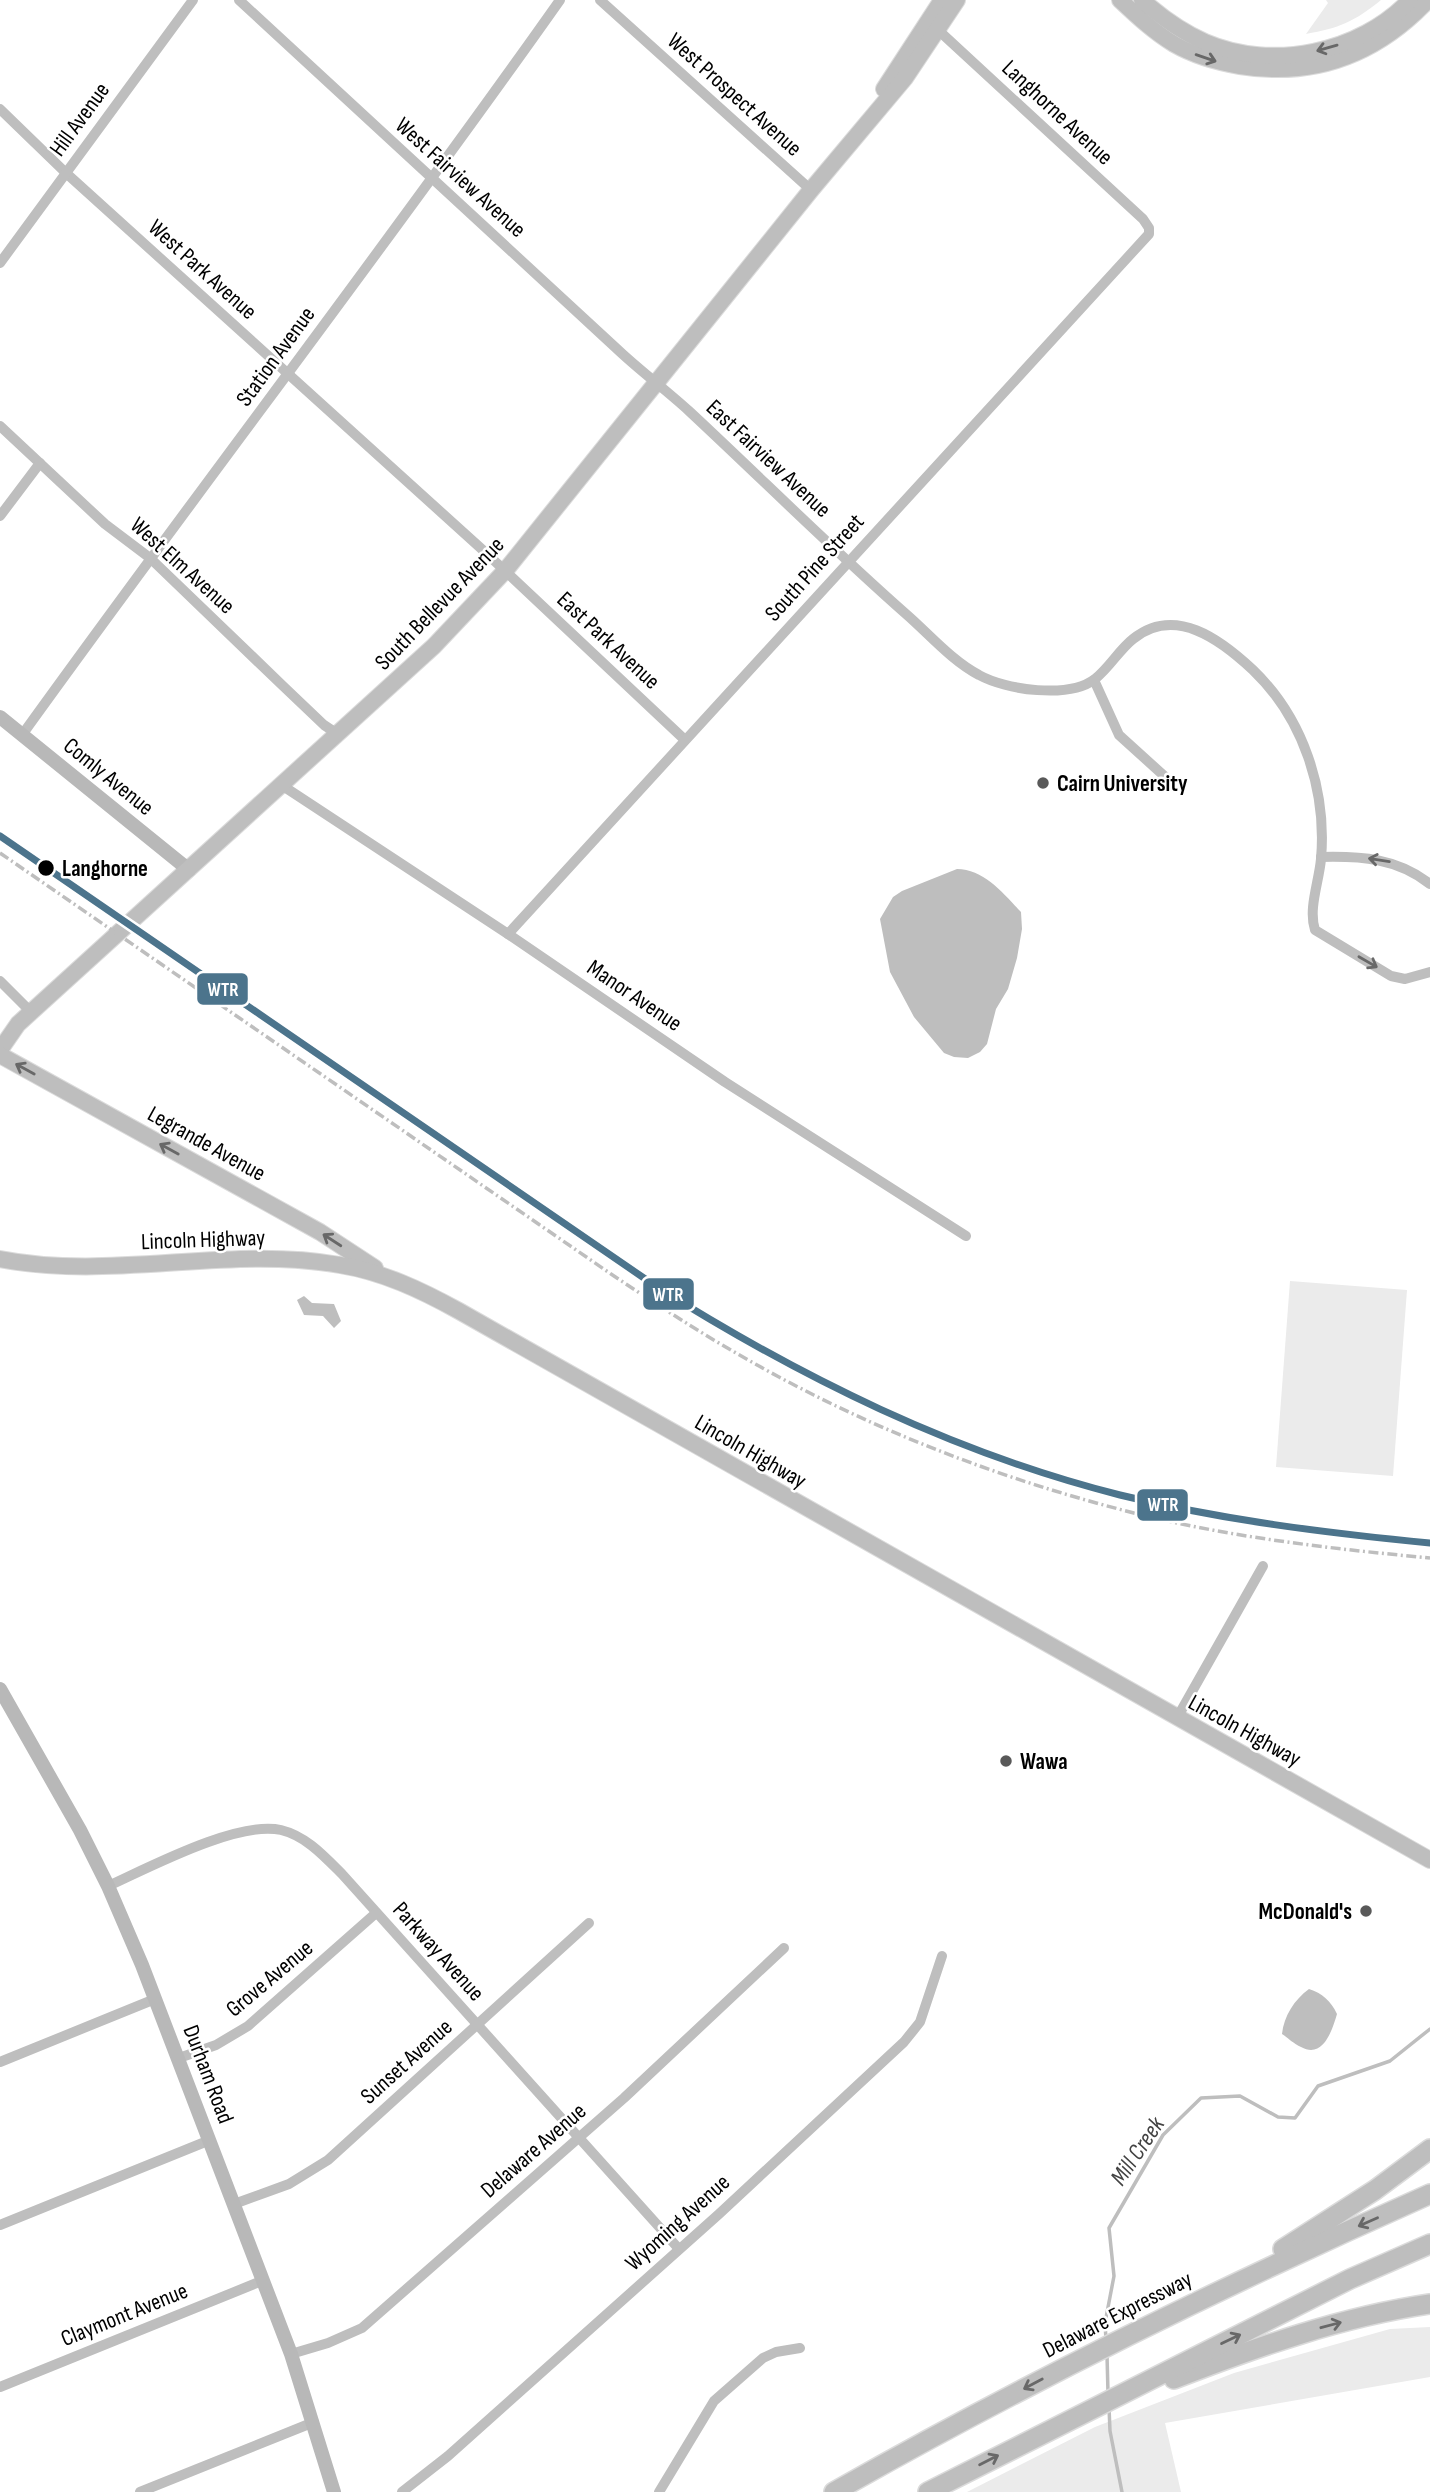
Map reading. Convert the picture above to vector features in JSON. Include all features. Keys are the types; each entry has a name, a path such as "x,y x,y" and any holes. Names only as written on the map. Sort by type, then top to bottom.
{"highway":[{"path":"1214,2293 1375,2190 1430,2149"},
{"name":"Delaware Expressway","path":"834,2492 1094,2353 1214,2293 1430,2194"},
{"path":"928,2492 1053,2427 1127,2394 1350,2279 1430,2244"},
{"path":"1127,2394 1298,2334 1374,2314 1430,2304"}],"main road":[{"name":"South Bellevue Avenue","path":"857,134 943,0"},
{"name":"South Bellevue Avenue","path":"0,1053 10,1033 31,1012 339,735 434,646 505,571 811,190 905,78 957,0"},
{"path":"1120,0 1147,25 1173,44 1195,55 1217,62 1280,71 1329,62 1370,46 1411,18 1429,0"},
{"path":"1142,0 1178,28 1205,42 1231,51 1286,55 1314,52 1356,38 1385,21 1410,0"},
{"name":"Comly Avenue","path":"0,717 189,870"},
{"name":"Legrande Avenue","path":"0,1053 320,1232 389,1277"},
{"name":"Lincoln Highway","path":"0,1259 36,1265 83,1267 287,1259 341,1265 389,1277 459,1311 1430,1860"},
{"name":"Durham Road","path":"0,1689 80,1830 108,1886 179,2058 264,2280 314,2422 334,2492"}],"street":[{"name":"Hill Avenue","path":"0,263 192,0"},
{"name":"West Fairview Avenue","path":"239,0 620,353 656,383"},
{"name":"Station Avenue","path":"22,736 560,0"},
{"name":"West Prospect Avenue","path":"600,0 811,190"},
{"name":"Langhorne Avenue","path":"937,29 1143,219 1149,228"},
{"name":"West Park Avenue","path":"0,109 66,173 505,571"},
{"name":"South Pine Street","path":"508,934 1145,240 1149,228"},
{"name":"East Fairview Avenue","path":"656,383 895,605 977,675 1007,685 1065,690 1083,687 1094,680 1135,637 1149,629 1181,625 1206,633 1225,645 1256,673 1280,701 1297,729 1312,765 1322,824 1321,857 1312,926 1319,933 1391,976 1405,979 1430,972"},
{"name":"West Elm Avenue","path":"0,426 104,524 150,558 324,725 339,735"},
{"path":"0,516 40,463"},
{"name":"East Park Avenue","path":"505,571 685,740"},
{"path":"1094,680 1119,735 1172,783"},
{"name":"Manor Avenue","path":"283,786 508,934 725,1082 966,1236"},
{"path":"1321,857 1391,862 1409,869 1430,884"},
{"path":"0,981 31,1012"},
{"path":"1177,1718 1264,1566"},
{"name":"Parkway Avenue","path":"108,1886 183,1852 235,1833 271,1828 303,1840 323,1854 679,2249"},
{"name":"Grove Avenue","path":"179,2058 216,2045 248,2026 376,1913"},
{"name":"Sunset Avenue","path":"234,2203 289,2184 328,2160 589,1923"},
{"name":"Delaware Avenue","path":"291,2354 328,2343 362,2328 578,2138 784,1948"},
{"name":"Wyoming Avenue","path":"402,2492 447,2456 679,2249 825,2117 854,2085 912,2033 925,2009 942,1956"},
{"path":"0,2061 155,1999"},
{"path":"0,2225 210,2140"},
{"name":"Claymont Avenue","path":"0,2387 264,2280"},
{"path":"659,2492 713,2401 763,2358 776,2352 800,2348"},
{"path":"140,2492 314,2422"}],"shaded area":[{"path":"1326,0 1381,0 1346,23 1306,34 1328,3"},
{"path":"957,869 976,873 1000,890 1021,912 1022,929 1008,989 996,1009 987,1044 980,1052 968,1058 944,1053 914,1017 890,972 880,919 893,897 902,891"},
{"path":"1290,1281 1407,1290 1393,1476 1276,1467"},
{"path":"304,1296 312,1303 334,1304 341,1321 334,1328 323,1316 304,1315 297,1300"},
{"path":"1309,1989 1326,1998 1337,2014 1325,2041 1321,2046 1309,2050 1298,2046 1282,2034 1291,2009"},
{"path":"1430,2327 1430,2377 1165,2423 1181,2492 967,2492 1095,2427 1234,2373 1390,2329"}],"waterway":[{"name":"Mill Creek","path":"1106,2340 1105,2323 1114,2276 1109,2228 1163,2135 1201,2098 1240,2096 1278,2117 1295,2118 1318,2086 1390,2061 1430,2029"},
{"name":"Mill Creek","path":"1107,2355 1108,2393"},
{"name":"Mill Creek","path":"1109,2407 1110,2431 1122,2492"}],"railway":[{"path":"0,853 611,1274 721,1344 804,1390 946,1453 1092,1502 1177,1523 1249,1536 1321,1547 1430,1558"}],"transit line":[{"name":"WTR","path":"0,836 657,1287 823,1382 939,1435 998,1458 1120,1495 1274,1525 1430,1543"}],"place":[{"name":"Cairn University","path":"1043,783"},
{"name":"Langhorne","path":"46,868"},
{"name":"Wawa","path":"1006,1761"},
{"name":"McDonald's","path":"1366,1911"}]}
